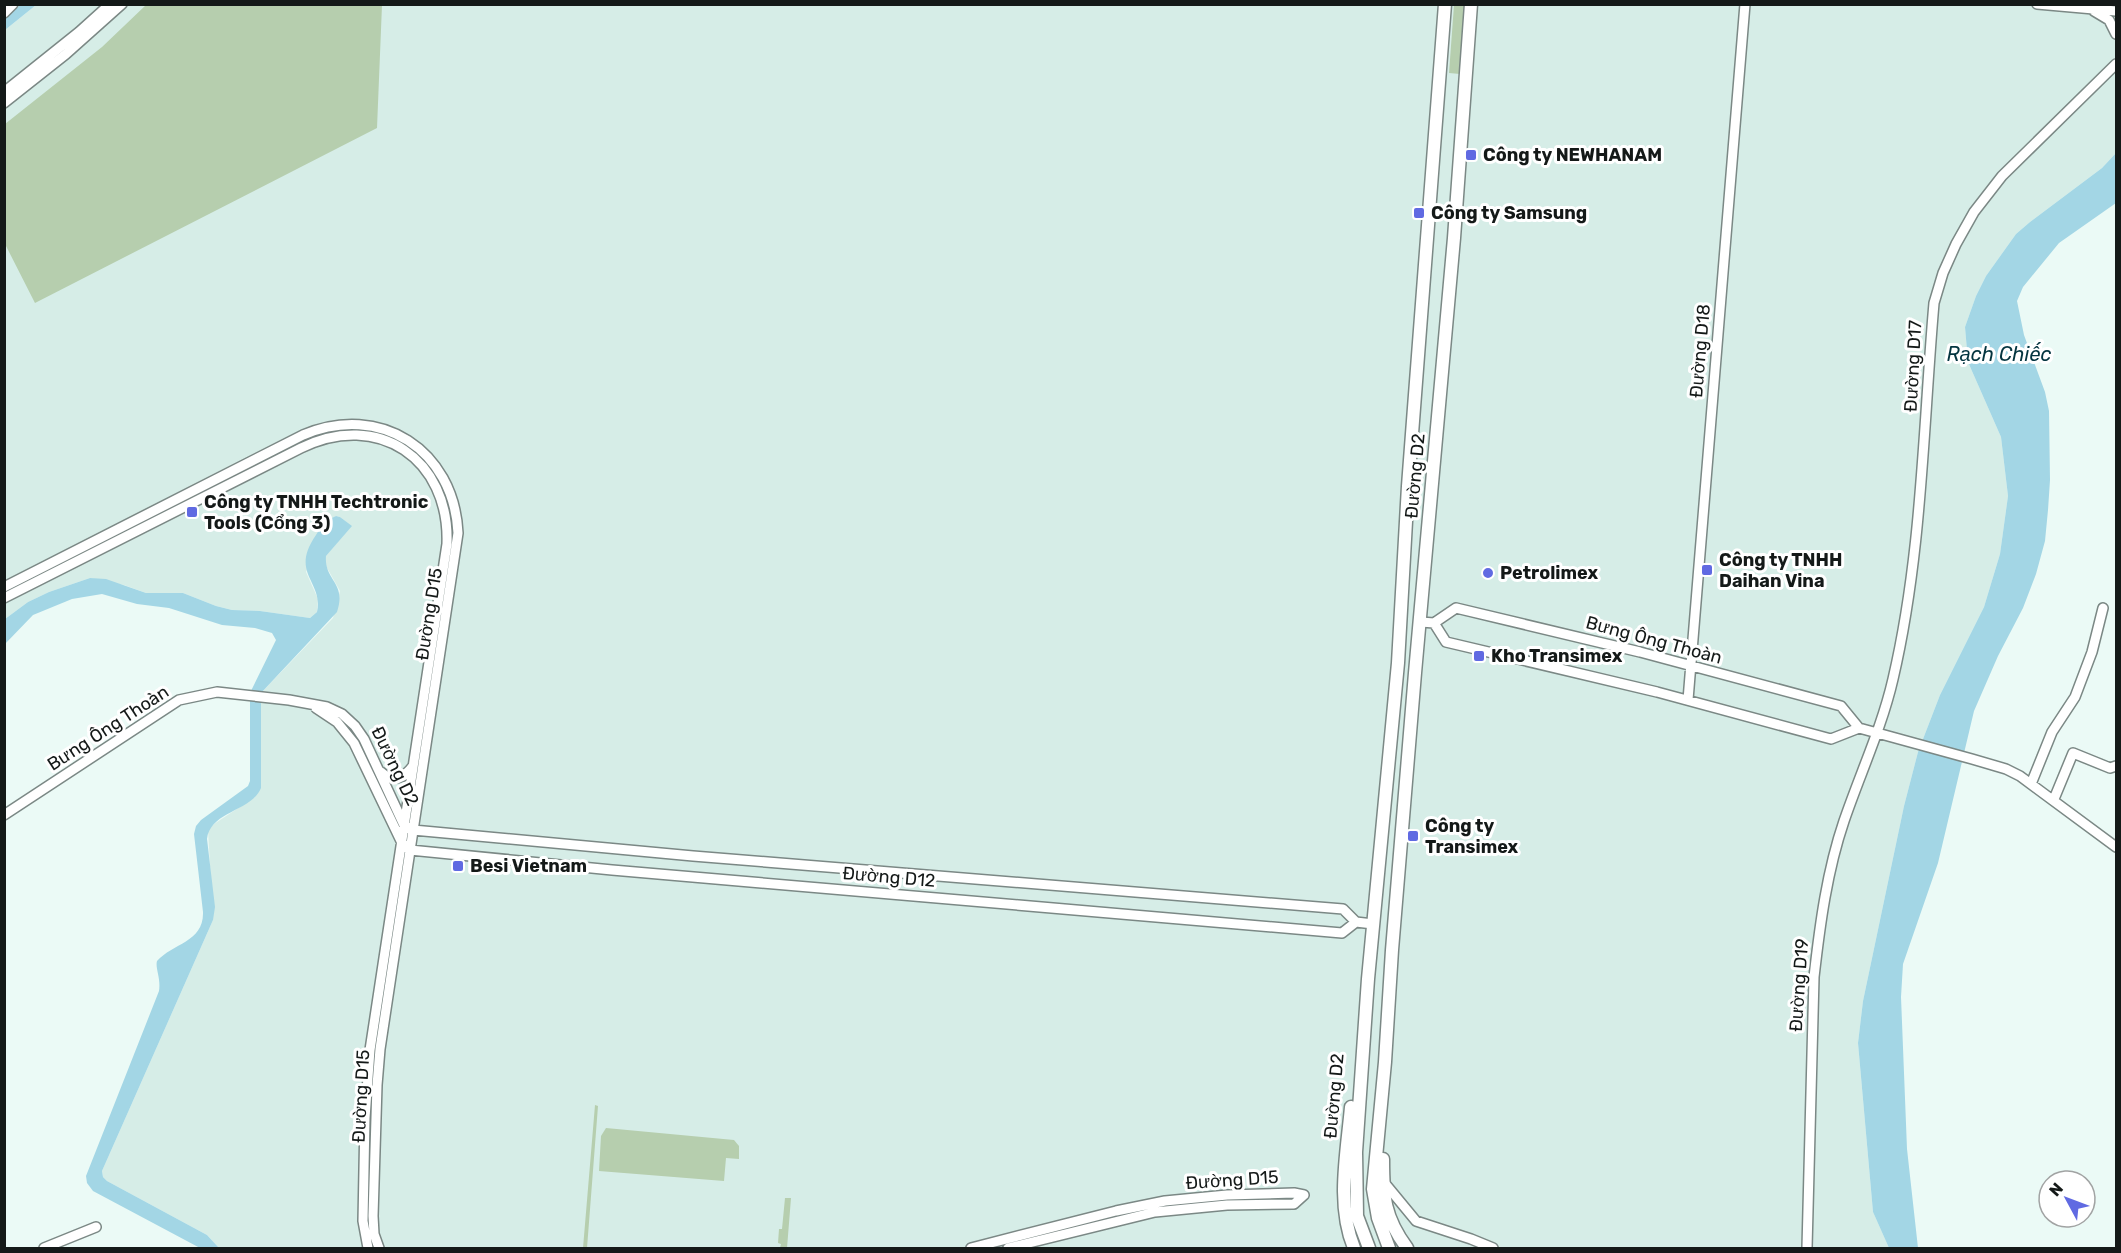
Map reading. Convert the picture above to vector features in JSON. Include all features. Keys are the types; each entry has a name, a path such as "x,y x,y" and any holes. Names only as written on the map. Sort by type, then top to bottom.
{"main road":[{"name":"Đường D2","path":"1431,192 1427,178 1440,4"},
{"name":"Đường D2","path":"1368,1248 1357,1216 1356,1157 1373,924 1398,663 1404,555 1399,548 1401,516 1407,506 1445,4"},
{"name":"Đường D2","path":"1389,1248 1378,1218 1373,1189 1454,238 1471,4"},
{"path":"1401,619 1421,622"},
{"path":"1373,924 1397,927"},
{"name":"Đường D2","path":"1354,1248 1347,1222 1344,1190 1363,968 1371,948"},
{"name":"Đường D2","path":"1392,950 1397,964 1383,1152 1384,1205 1391,1224 1407,1248"},
{"name":"Đường D2","path":"1390,990 1396,978"}],"street":[{"path":"4,13 14,4"},
{"path":"4,92 110,4"},
{"path":"4,103 66,54 122,4"},
{"name":"Đường D18","path":"1688,700 1746,4"},
{"path":"2037,4 2116,11"},
{"path":"2089,9 2109,20 2116,34"},
{"path":"2114,67 2116,55"},
{"name":"Đường D17","path":"1876,732 1893,680 1919,519 1934,303 1943,273 1956,243 1974,212 2002,176 2114,67"},
{"name":"Đường D15","path":"4,598 216,486 309,433 326,427 350,424 384,429 404,439 432,460 444,478 456,512 457,544 409,828 402,843 377,997 367,1083 363,1221 368,1248"},
{"name":"Đường D15","path":"4,588 216,486 313,442 339,435 363,435 387,441 415,459 440,492 444,505 447,544 413,766 410,850 386,998 377,1085 373,1216 374,1234 379,1248"},
{"name":"Bưng Ông Thoàn","path":"1434,623 1456,608 1630,650 1841,706 1859,728"},
{"path":"2031,784 2052,732 2075,697 2092,652 2103,608"},
{"path":"1421,622 1434,623 1446,642 1688,700 1831,739 1859,728 2006,769 2054,800 2116,847"},
{"name":"Bưng Ông Thoàn","path":"4,815 179,700 217,692 289,700"},
{"name":"Đường D2","path":"289,700 335,710 349,720 364,740 409,828"},
{"name":"Đường D2","path":"312,705 330,716 349,735 402,843"},
{"name":"Đường D19","path":"1806,1248 1814,977 1819,932 1832,862 1876,732"},
{"path":"2054,800 2073,753 2110,768 2116,766"},
{"path":"377,767 384,775 393,779 403,777 413,766"},
{"name":"Đường D12","path":"409,828 693,856 1343,909 1356,922 1373,924"},
{"path":"402,843 410,850"},
{"name":"Đường D12","path":"410,850 690,877 1342,933 1356,922"},
{"path":"690,877 693,856"},
{"path":"1383,1181 1416,1221 1493,1248"},
{"name":"Đường D15","path":"971,1248 1116,1211 1165,1201 1294,1192 1304,1195 1294,1204 1227,1205 1155,1212 1008,1248"},
{"path":"44,1248 96,1227"}],"shaded area":[{"path":"36,5 2116,5 2116,153 2102,168 2016,234 1986,276 1965,327 1968,362 2001,437 2008,496 2000,554 1984,607 1940,695 1918,752 1904,806 1863,1001 1858,1043 1873,1212 1889,1248 219,1248 207,1235 107,1181 102,1171 213,920 208,830 255,797 261,693 333,618 340,591 326,566 325,557 351,526 336,516 323,525 306,572 318,599 317,612 310,618 260,611 232,610 183,593 146,593 124,585 90,578 28,602 5,619 5,30"}],"green space":[{"path":"146,5 382,5 377,128 35,303 5,244 5,124 102,47"},
{"path":"1454,5 1465,5 1460,74 1449,73"},
{"path":"595,1105 598,1106 587,1248 583,1248"},
{"path":"606,1128 734,1140 739,1146 739,1159 726,1158 724,1181 599,1171 601,1136"},
{"path":"785,1198 791,1198 787,1248 780,1248 779,1229 782,1229"}],"water":[{"path":"20,5 36,5 5,30 5,19"},
{"name":"Rạch Chiếc","path":"2116,153 2116,203 2059,243 2023,287 2017,301 2024,335 2045,392 2049,411 2050,480 2045,541 2023,608 1998,656 1974,711 1938,863 1903,964 1901,997 1907,1149 1918,1248 1889,1248 1873,1212 1858,1043 1863,1001 1904,806 1918,752 1940,695 1984,607 2000,554 2008,496 2001,437 1968,362 1965,327 1986,276 2016,234 2102,168"},
{"path":"336,516 352,526 326,556 328,571 339,594 337,612 261,693 261,788 249,802 215,822 210,830 207,839 215,907 213,920 102,1171 107,1181 207,1235 219,1248 200,1248 93,1191 87,1183 86,1176 159,991 157,961 193,936 202,922 203,912 194,834 196,826 248,786 250,781 250,693 276,640 272,633 255,628 222,625 169,608 137,604 102,594 72,599 33,615 5,644 5,619 28,602 90,578 106,579 146,593 183,593 232,610 260,611 310,618 317,612 318,601 306,568 306,559 309,548 320,529"}],"place":[{"name":"Công ty NEWHANAM","path":"1471,155"},
{"name":"Công ty Samsung","path":"1419,213"},
{"name":"Công ty TNHH Techtronic Tools (Cổng 3)","path":"192,512"},
{"name":"Công ty TNHH Daihan Vina","path":"1707,570"},
{"name":"Petrolimex","path":"1488,573"},
{"name":"Kho Transimex","path":"1479,656"},
{"name":"Công ty Transimex","path":"1413,836"},
{"name":"Besi Vietnam","path":"458,866"}]}
